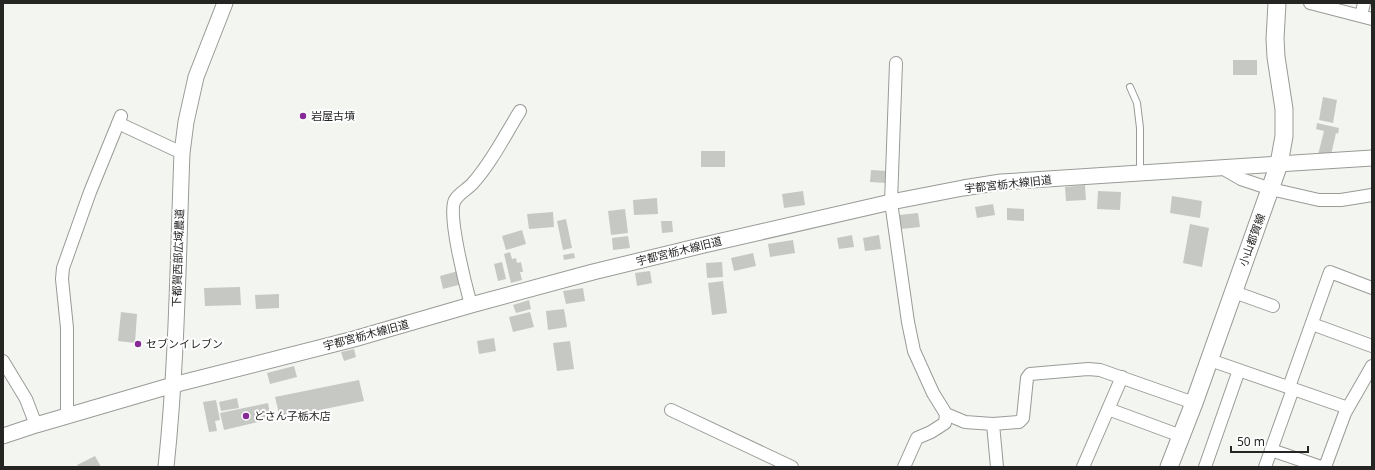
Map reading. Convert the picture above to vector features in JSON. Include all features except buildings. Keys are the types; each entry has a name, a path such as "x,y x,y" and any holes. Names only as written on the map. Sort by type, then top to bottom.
{"main road":[{"name":"小山都賀線","path":"1169,467 1210,360 1279,164 1284,136 1284,116 1275,40 1277,3"}],"street":[{"name":"下都賀西部広域農道","path":"166,467 173,384 182,153 191,96 225,3"},
{"path":"1310,3 1366,17 1364,3"},
{"path":"896,63 891,202 908,322 914,350 933,393 946,414 965,422 993,424 1019,422 1023,418 1027,378 1030,374 1088,369 1100,370 1122,377 1194,403"},
{"path":"471,305 452,213 455,200 473,184 488,164 520,111"},
{"path":"67,416 67,328 62,279 63,268 90,192 119,120 182,153"},
{"name":"宇都宮栃木線旧道","path":"3,436 173,384 354,339 593,272 681,250 891,202 1001,182 1372,158"},
{"path":"1222,168 1241,179 1270,189 1319,200 1341,200 1372,195"},
{"path":"1265,467 1272,450 1330,272 1372,288"},
{"path":"1234,292 1273,306"},
{"path":"1312,324 1372,346"},
{"path":"1210,360 1348,408"},
{"path":"3,361 26,399 36,425"},
{"path":"1325,467 1348,408 1372,366"},
{"path":"1205,467 1239,370"},
{"path":"1083,467 1122,377"},
{"path":"1108,409 1181,436"},
{"path":"671,410 792,467"},
{"path":"904,467 917,438 931,432 945,422 946,414"},
{"path":"993,424 997,467"},
{"path":"1272,450 1321,467"}],"lane":[{"path":"1130,87 1138,109 1140,128 1140,174"}],"place":[{"name":"岩屋古墳","path":"303,116"},
{"name":"セブンイレブン","path":"138,344"},
{"name":"どさん子栃木店","path":"246,416"}]}
